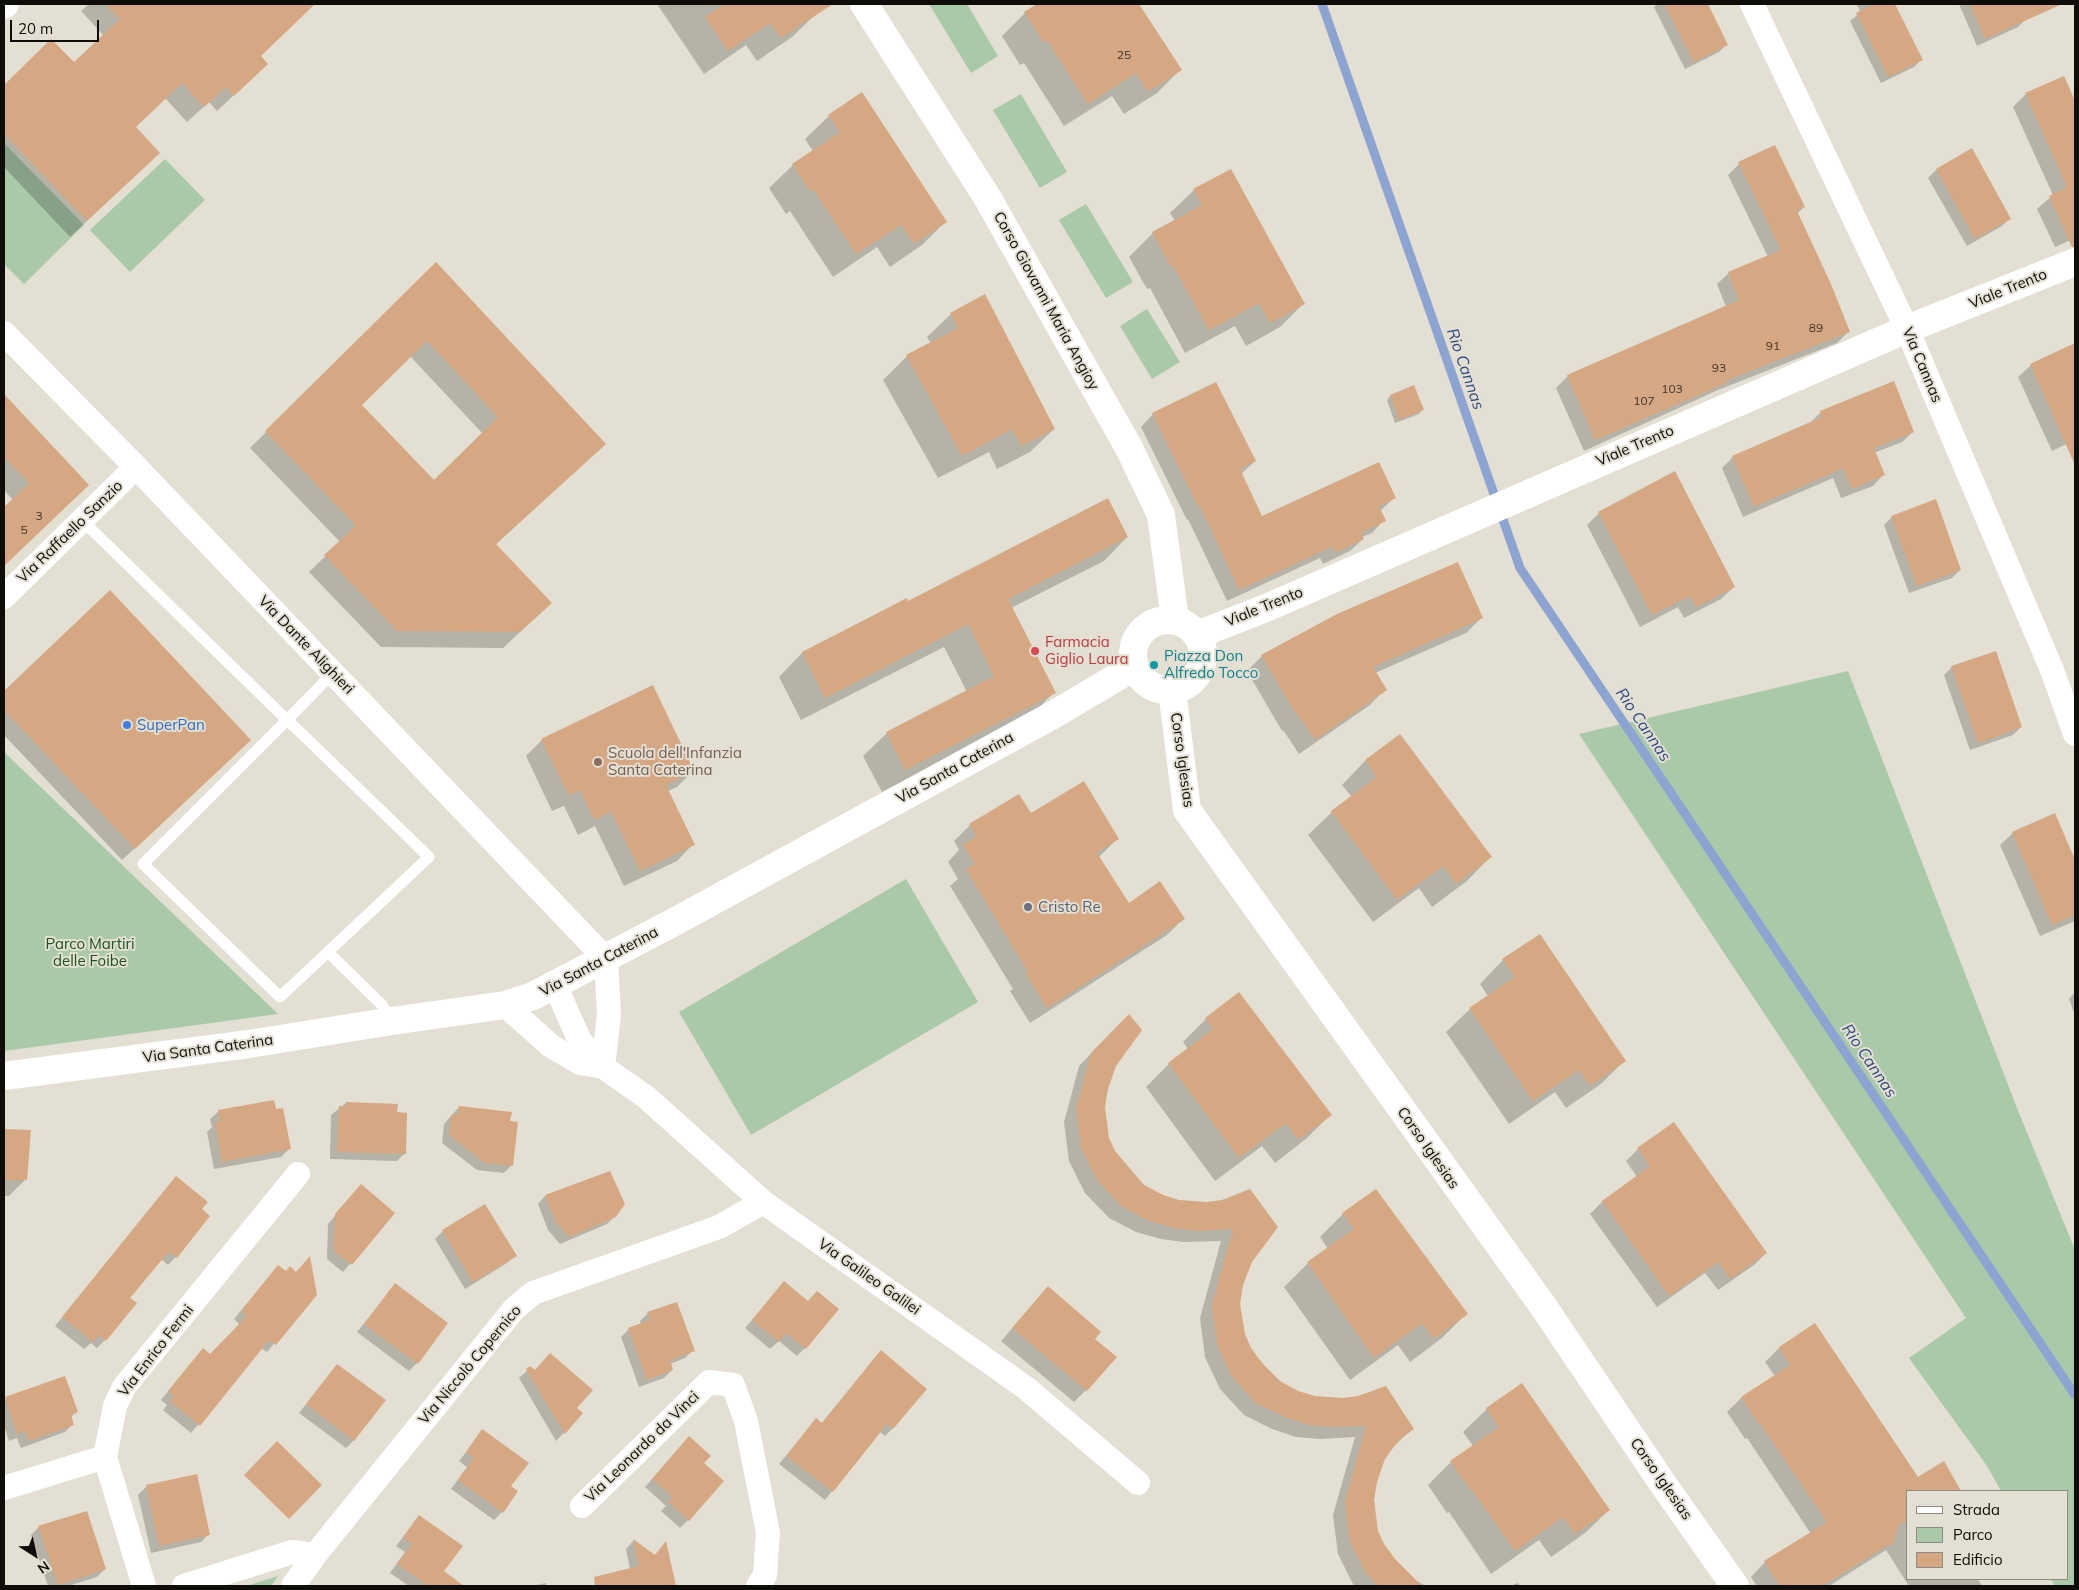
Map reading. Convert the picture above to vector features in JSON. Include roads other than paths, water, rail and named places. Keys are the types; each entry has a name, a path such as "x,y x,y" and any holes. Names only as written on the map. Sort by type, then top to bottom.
{"main road":[{"name":"Corso Giovanni Maria Angioy","path":"864,4 987,198 1128,448 1161,515 1186,628"},
{"name":"Viale Trento","path":"1186,628 1266,608 1533,490 1907,329 2075,262"},
{"path":"1164,620 1186,628 1203,652 1200,670 1194,680 1184,687 1172,690 1160,690 1149,686 1134,667 1132,657 1138,636 1154,623 1164,620"},
{"name":"Via Santa Caterina","path":"4,1076 249,1044 505,1005 533,996 606,959 1053,715 1134,667"},
{"name":"Corso Iglesias","path":"1172,690 1187,810 1543,1306 1663,1484 1736,1586"}],"street":[{"name":"Via Cannas","path":"1752,4 1907,329 2052,670 2075,734"},
{"name":"Via Dante Alighieri","path":"4,333 136,467 606,959"},
{"name":"Via Raffaello Sanzio","path":"4,597 136,467"},
{"path":"603,1067 609,1015 606,959"},
{"name":"Via Galileo Galilei","path":"554,986 580,1040 603,1067 646,1096 763,1202 1026,1388 1138,1483"},
{"name":"Via Galileo Galilei","path":"505,1005 550,1046 580,1063 603,1067"},
{"name":"Via Enrico Fermi","path":"144,1586 105,1457 115,1406 124,1387 298,1174"},
{"name":"Via Niccolò Copernico","path":"293,1586 315,1555 514,1309 533,1293 719,1227 763,1202"},
{"name":"Via Leonardo da Vinci","path":"582,1506 709,1382 733,1385 746,1421 768,1533 765,1575 758,1586"},
{"path":"4,1488 105,1457"},
{"path":"184,1586 292,1552 315,1555"}],"lane":[{"path":"82,520 287,720 429,857 280,997 143,864 287,720 333,674"},
{"path":"328,952 382,1005 392,1021"}],"waterway":[{"name":"Rio Cannas","path":"1322,4 1520,568 2075,1395"}],"place":[{"name":"Farmacia Giglio Laura","path":"1035,651"},
{"name":"Piazza Don Alfredo Tocco","path":"1154,665"},
{"name":"SuperPan","path":"127,725"},
{"name":"Scuola dell'Infanzia Santa Caterina","path":"598,762"},
{"name":"Cristo Re","path":"1028,907"}],"park label":[{"name":"Parco Martiri delle Foibe","path":"90,952"}]}
